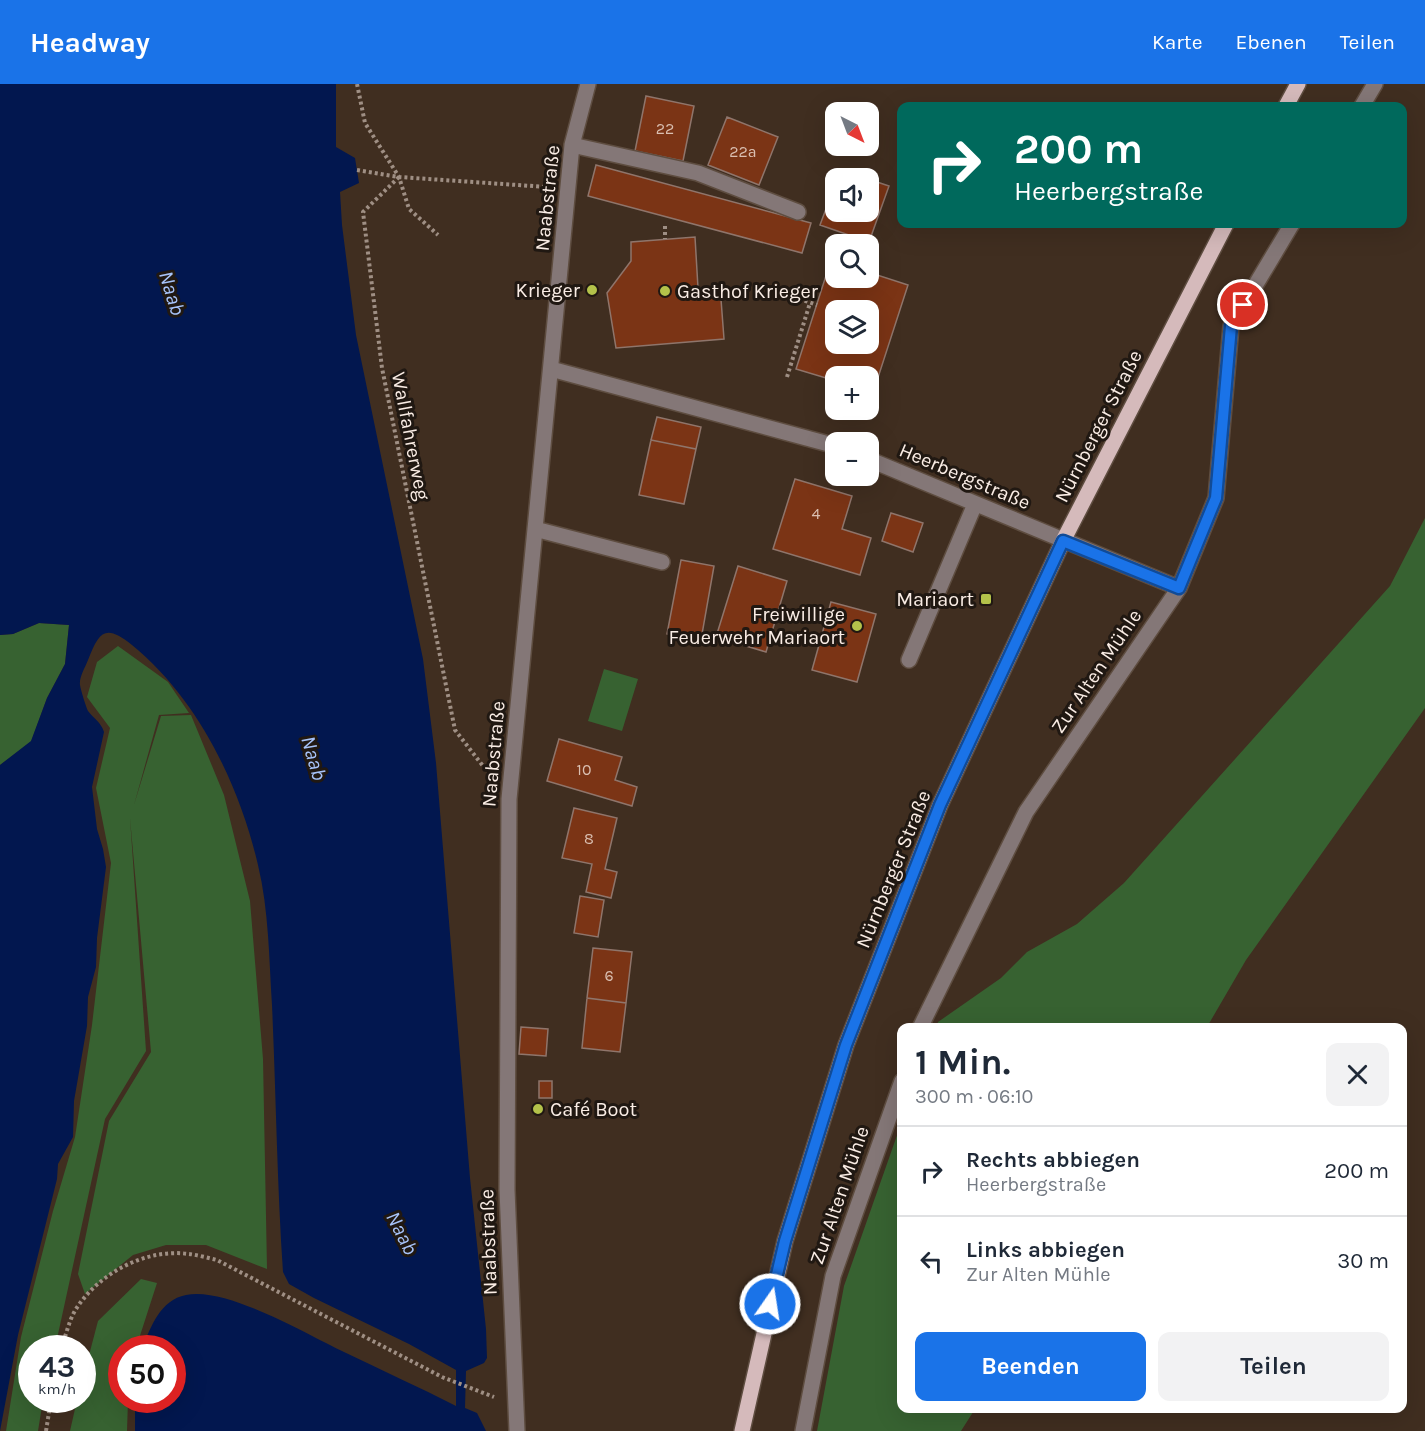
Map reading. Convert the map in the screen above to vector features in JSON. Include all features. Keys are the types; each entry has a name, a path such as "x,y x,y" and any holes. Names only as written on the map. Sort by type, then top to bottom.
{"main road":[{"path":"1288,102 1298,84"},
{"name":"Nürnberger Straße","path":"742,1431 785,1241 846,1045 940,805 1063,541 1224,228"}],"street":[{"name":"Naabstraße","path":"517,1431 507,1191 509,799 572,145 588,84"},
{"path":"1364,102 1375,84"},
{"path":"572,145 698,173 798,212"},
{"name":"Zur Alten Mühle","path":"922,1023 1026,812 1179,588 1216,498 1231,326 1290,228"},
{"path":"550,369 825,443"},
{"name":"Heerbergstraße","path":"879,464 1179,588"},
{"path":"909,660 975,504"},
{"path":"535,529 662,562"},
{"name":"Zur Alten Mühle","path":"803,1431 833,1276 897,1095"}],"path":[{"path":"357,84 365,123 399,177 409,210 438,235"},
{"path":"357,170 399,177 569,189"},
{"name":"Wallfahrerweg","path":"399,177 363,212 382,368 455,730 509,799"},
{"path":"664,226 664,239"},
{"path":"765,287 817,305"},
{"path":"787,377 810,303"},
{"path":"66,1335 76,1309 99,1284 128,1263 153,1256 188,1254 217,1260 442,1377 476,1391"},
{"path":"46,1431 49,1413"}],"green space":[{"path":"1425,518 1425,708 1246,960 1209,1023 938,1023 1001,978 1027,952 1077,924 1124,883 1390,586"},
{"path":"39,623 69,625 65,664 47,698 31,742 0,765 0,635 13,634"},
{"path":"118,646 168,682 189,713 159,715 134,805 161,716 191,715 224,795 250,901 263,1059 267,1269 206,1245 166,1245 133,1255 85,1294 78,1274 109,1121 151,1052 130,818 146,1051 105,1119 58,1335 22,1335 53,1211 75,1137 92,1025 111,863 96,788 110,728 87,697 97,662"},
{"path":"604,669 638,679 622,731 588,721"},
{"path":"897,1135 897,1413 972,1413 961,1431 817,1431 844,1286"},
{"path":"141,1279 157,1283 140,1335 108,1335 108,1413 128,1413 127,1431 70,1431 74,1413 96,1413 94,1335 98,1321"},
{"path":"18,1356 18,1413 41,1413 38,1431 6,1431"}],"water":[{"name":"Naab","path":"0,84 336,84 336,147 355,158 359,183 340,192 356,335 423,659 436,763 470,1178 486,1329 487,1358 484,1363 466,1371 465,1408 477,1413 486,1431 135,1431 135,1413 186,1413 186,1335 148,1335 163,1308 169,1302 186,1295 203,1294 222,1298 266,1314 456,1406 456,1370 289,1284 283,1272 268,935 262,882 250,835 227,774 196,717 156,667 123,638 109,633 100,637 96,643 82,672 80,682 88,711 104,732 92,787 97,829 106,867 97,938 96,967 88,997 87,1026 74,1101 73,1137 58,1164 57,1179 18,1335 0,1431 0,765 31,741 47,698 65,664 69,625 39,623 13,634 0,635"}],"building":[{"path":"646,96 694,106 683,161 635,151"},
{"path":"727,117 778,137 759,185 708,165"},
{"path":"596,165 811,223 802,253 588,196"},
{"path":"879,183 889,186 879,214"},
{"path":"825,212 825,222 876,222 872,234 846,234 820,225"},
{"name":"Gasthof Krieger","path":"695,237 698,288 720,286 724,339 616,348 607,293 631,261 631,242"},
{"path":"879,276 908,285 879,374 879,366 825,366 825,378 796,369 825,279 825,288 879,288"},
{"path":"657,417 701,427 696,449 651,440"},
{"path":"651,440 696,449 684,504 639,495"},
{"path":"795,479 852,496 842,529 871,538 860,575 773,549"},
{"path":"891,513 923,523 913,552 882,541"},
{"path":"681,560 714,566 701,640 667,634"},
{"path":"738,566 787,581 766,652 716,637"},
{"name":"Freiwillige Feuerwehr Mariaort","path":"831,602 876,614 857,682 812,670"},
{"path":"559,739 622,757 615,780 637,787 632,806 547,781"},
{"path":"574,808 617,818 605,869 617,872 611,898 586,892 592,864 562,858"},
{"path":"580,896 604,900 598,937 574,933"},
{"path":"593,948 632,952 626,1003 587,998"},
{"path":"587,998 626,1003 620,1052 582,1048"},
{"path":"521,1027 548,1029 546,1056 519,1054"},
{"path":"539,1081 552,1081 552,1098 539,1098"}],"place":[{"name":"Krieger","path":"592,290"},
{"name":"Gasthof Krieger","path":"665,291"},
{"name":"Mariaort","path":"986,599"},
{"name":"Freiwillige Feuerwehr Mariaort","path":"857,626"},
{"name":"Café Boot","path":"538,1109"}],"route":[{"path":"770,1304 785,1241 846,1045 940,805 1063,541 1179,588 1216,498 1231,326 1243,305"}]}
